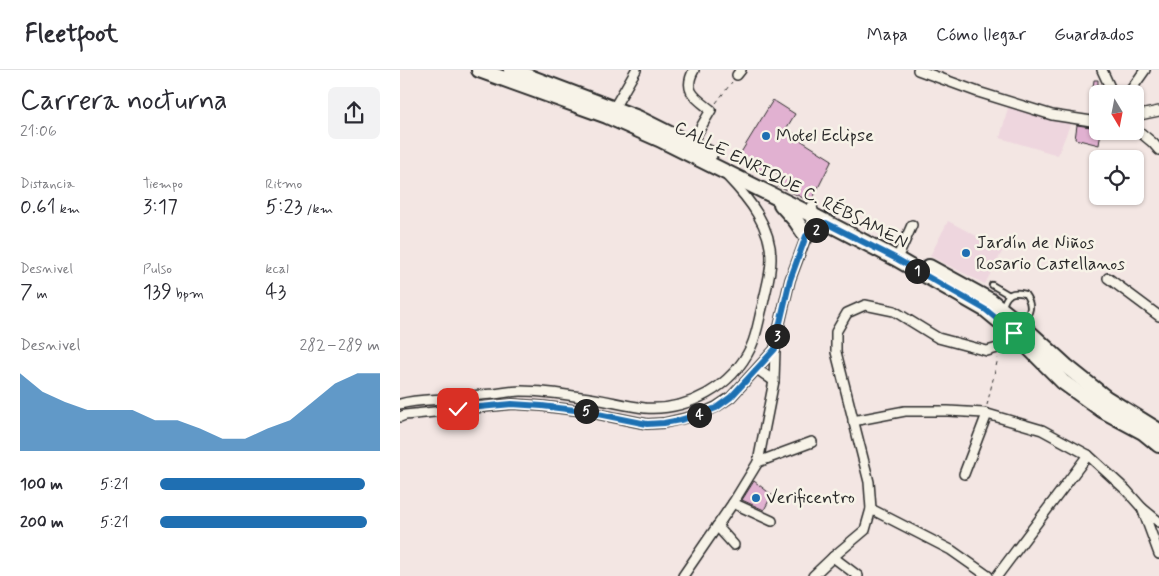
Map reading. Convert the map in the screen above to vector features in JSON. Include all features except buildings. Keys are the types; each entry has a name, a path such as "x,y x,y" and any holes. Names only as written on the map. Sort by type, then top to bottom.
{"main road":[{"name":"CALLE ENRIQUE C. RÉBSAMEN","path":"479,70 607,116 659,139 770,195 900,252 991,300 1000,314 1017,329 1106,398 1159,431"},
{"name":"CALLE ENRIQUE C. RÉBSAMEN","path":"511,70 614,108 663,129 986,310 1000,314"},
{"path":"770,195 784,207 806,236 817,215"},
{"name":"CALLE ENRIQUE C. RÉBSAMEN","path":"1017,329 1063,382 1102,410 1142,432 1159,445"}],"street":[{"path":"614,108 636,70"},
{"path":"691,144 711,110 694,96 689,88 694,70"},
{"path":"918,70 978,92 1052,115 1089,121"},
{"path":"1102,70 1109,85"},
{"path":"1134,85 1145,70"},
{"path":"1144,114 1159,111"},
{"path":"1144,136 1159,150"},
{"path":"400,404 521,391 583,397 642,408 655,408 692,401 721,385 745,359 751,346 756,333 771,259 769,241 764,226 744,195 720,169"},
{"path":"900,252 912,225"},
{"path":"683,576 758,462 774,381 775,349 778,331 790,280 806,236"},
{"path":"1108,278 1159,316"},
{"path":"813,576 865,530 871,509 869,482 836,352 836,332 847,314 865,305 894,311 938,338 987,351 1001,347 1008,342 1017,329"},
{"path":"400,417 512,404 583,411 647,424 664,423 698,415 716,408 731,397 775,349"},
{"path":"756,369 774,381"},
{"path":"534,405 536,393"},
{"path":"853,421 905,411 948,411 986,414 1042,430 1088,455 1159,522"},
{"path":"964,474 986,414"},
{"path":"1117,418 1126,428 1159,450"},
{"path":"758,462 812,442"},
{"path":"997,576 1088,455"},
{"path":"733,502 772,521"},
{"path":"1142,508 1159,554"},
{"path":"871,509 951,550 988,576"},
{"path":"717,526 734,545"},
{"path":"833,557 858,576"}],"lane":[{"path":"992,285 1009,295"},
{"path":"1000,314 1009,295 1016,292 1025,294 1030,300 1030,308 1028,316 1017,329"}],"path":[{"path":"711,110 739,73"},
{"path":"986,414 1001,347"}],"shaded area":[{"path":"1009,104 1071,122 1058,155 1000,138"},
{"name":"Jardín de Niños Rosario Castellanos","path":"948,221 1003,250 985,284 930,256"}],"place":[{"name":"Motel Eclipse","path":"766,136"},
{"name":"Jardín de Niños Rosario Castellanos","path":"966,253"},
{"name":"Verificentro","path":"756,498"}],"route":[{"path":"458,409 512,404 542,406 583,411 647,424 680,420 716,408 742,386 775,349 790,280 806,236 826,223 895,258 986,310 1014,333"}]}
